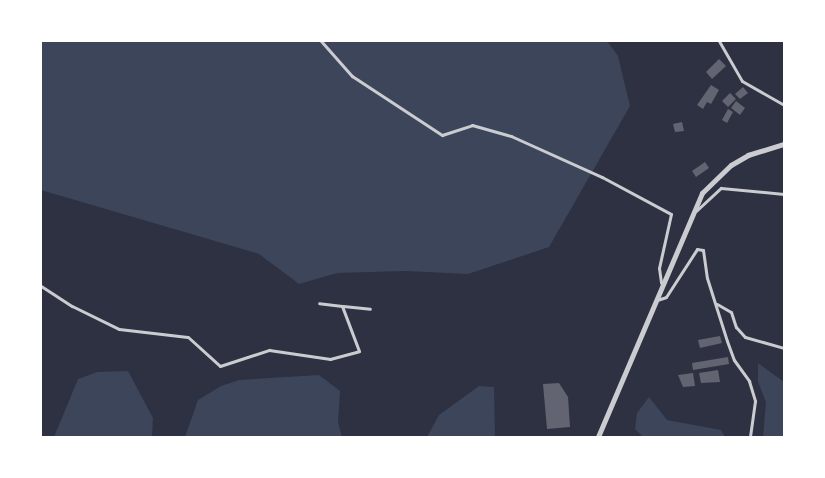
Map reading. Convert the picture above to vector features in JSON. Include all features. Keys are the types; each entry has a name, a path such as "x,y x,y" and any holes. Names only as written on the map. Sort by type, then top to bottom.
{"street":[{"path":"321,41 352,76 442,135 472,125 511,136 602,177 671,214 659,268 661,283"},
{"path":"719,41 742,81 784,105"},
{"path":"598,437 661,283 702,193 731,164 773,146 784,146"},
{"path":"692,214 721,188 784,194"},
{"path":"655,300 666,297 697,249 702,250 707,278 732,354 749,381 755,401 750,437"},
{"path":"41,286 72,306 119,329 188,338 220,366 269,350 330,359 359,351 342,306"},
{"path":"319,303 370,309"},
{"path":"716,304 731,312 736,327 745,337 784,348"}],"shaded area":[{"path":"41,41 607,41 618,56 630,106 549,247 468,274 405,271 337,273 299,284 259,254 41,190"},
{"path":"758,363 784,382 784,437 763,437 766,402 758,382"},
{"path":"128,371 153,418 152,437 54,437 78,379 97,372"},
{"path":"319,375 340,391 338,423 342,437 185,437 198,400 221,386 239,380"},
{"path":"479,386 494,387 495,437 427,437 439,415"},
{"path":"649,397 667,420 721,430 725,437 643,437 635,429 637,413"}],"building":[{"path":"719,59 726,66 712,79 706,72"},
{"path":"711,85 719,90 711,104 707,102 703,109 697,105"},
{"path":"743,87 748,93 740,99 735,94"},
{"path":"730,93 736,99 728,107 722,101"},
{"path":"736,101 745,108 740,115 731,108"},
{"path":"728,109 733,112 727,123 722,120"},
{"path":"682,122 684,131 675,132 673,124"},
{"path":"705,162 709,168 696,177 692,171"},
{"path":"720,336 722,343 700,348 698,340"},
{"path":"728,357 729,364 693,370 692,363"},
{"path":"718,370 720,382 701,383 699,373"},
{"path":"693,373 695,386 683,387 678,375"},
{"path":"559,383 568,397 570,427 547,429 543,384"}]}
